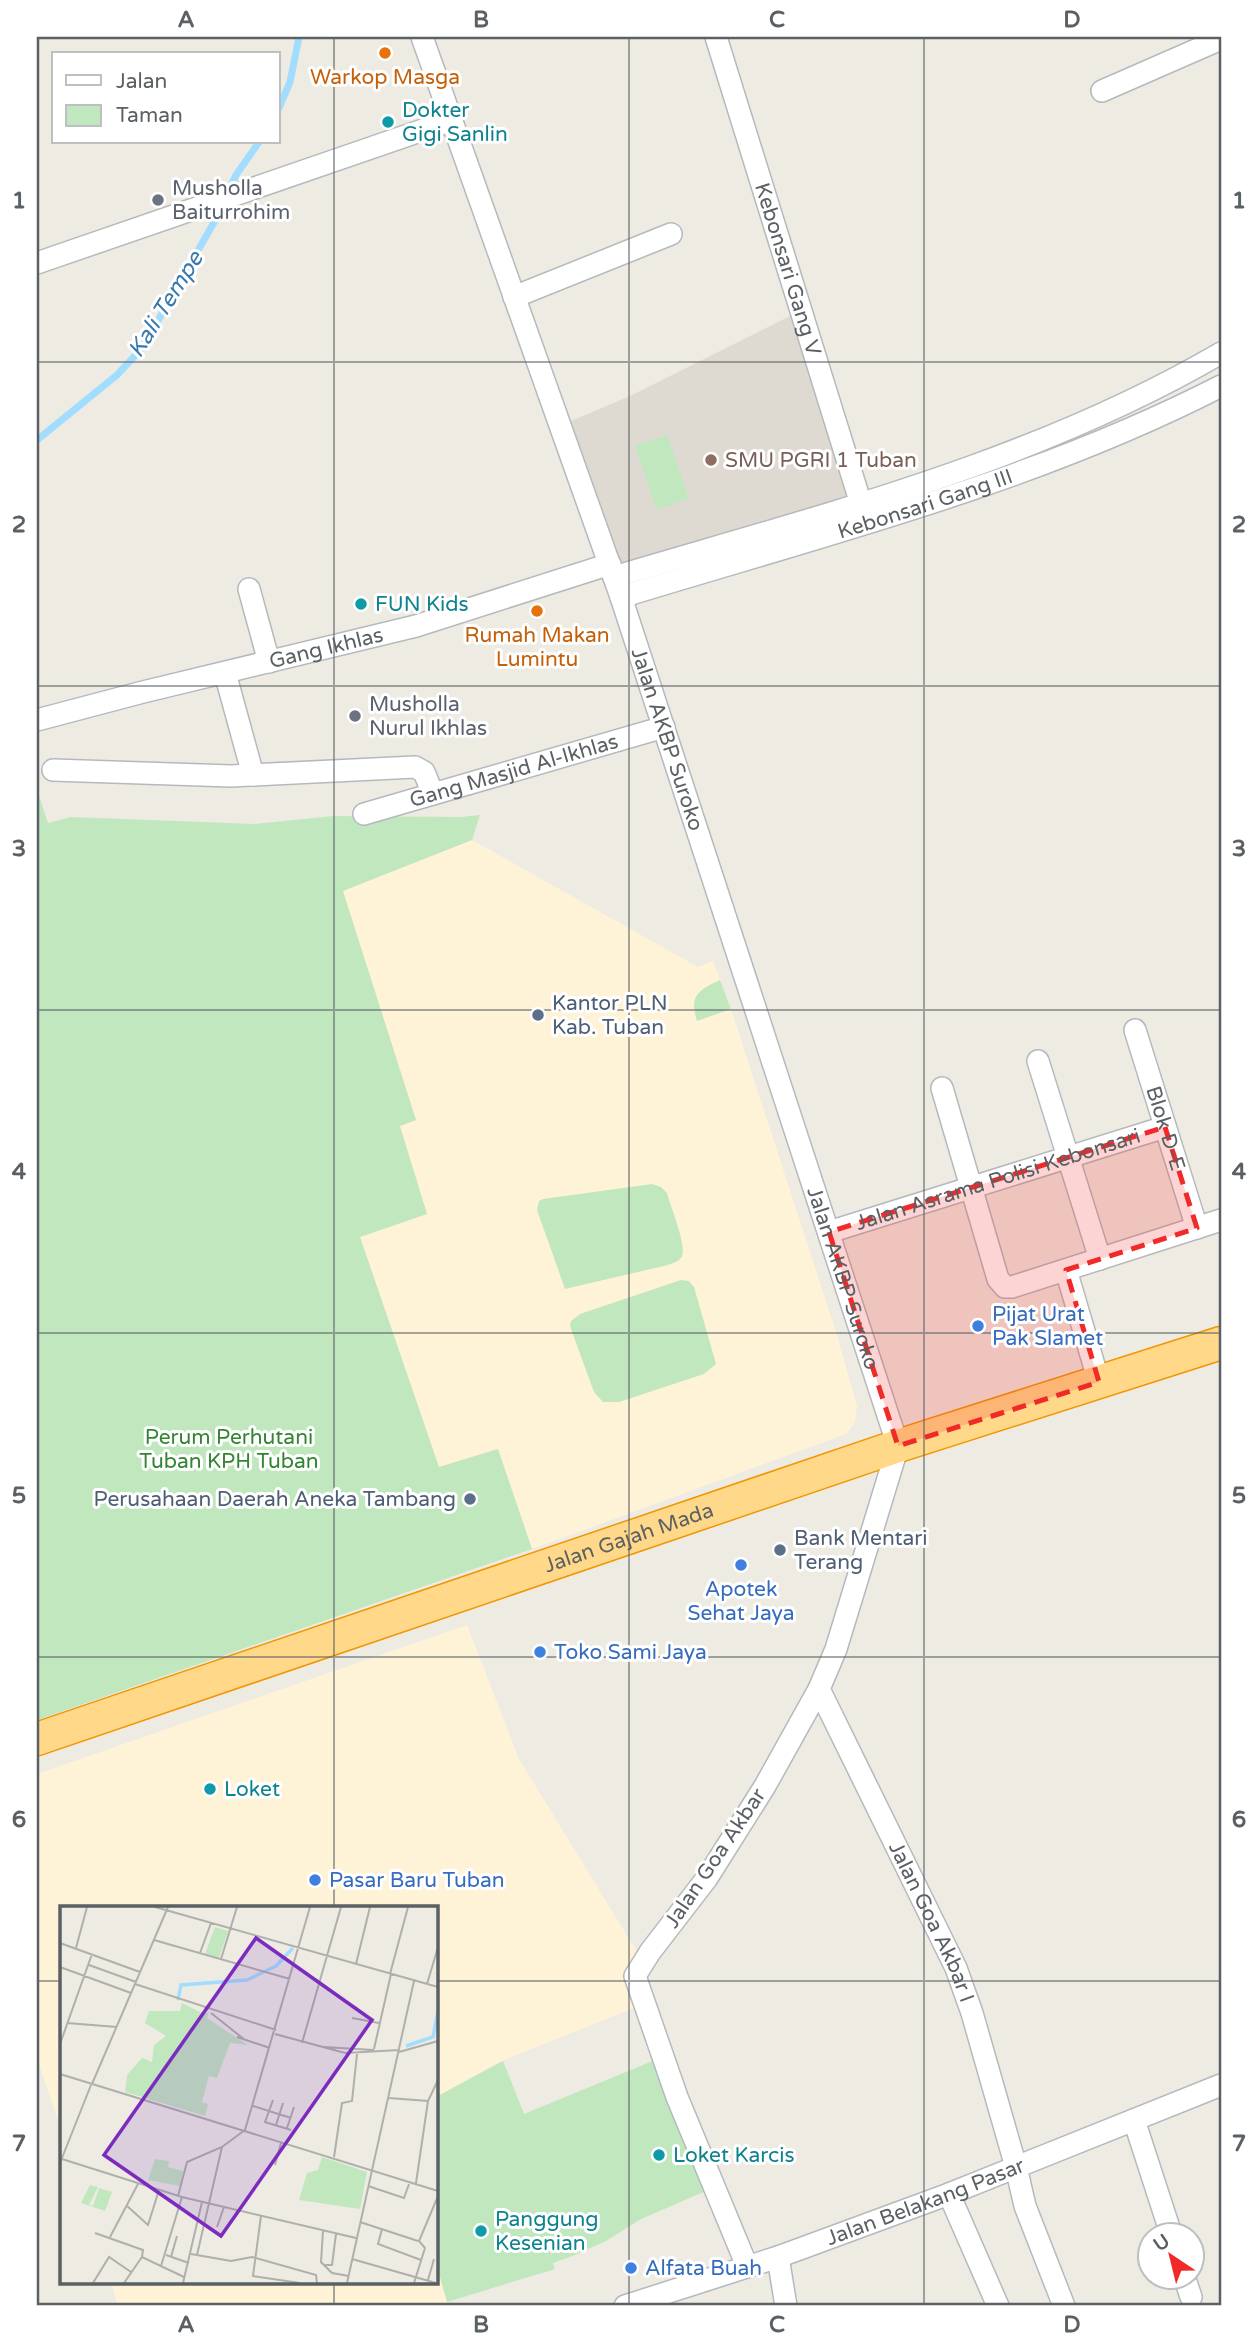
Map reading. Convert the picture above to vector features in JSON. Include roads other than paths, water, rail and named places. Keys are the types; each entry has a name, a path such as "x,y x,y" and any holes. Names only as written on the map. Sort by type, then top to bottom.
{"highway":[{"name":"Jalan Gajah Mada","path":"37,1739 898,1446 1221,1345"}],"street":[{"name":"Jalan AKBP Suroko","path":"422,37 619,593 898,1446"},
{"name":"Kebonsari Gang V","path":"716,37 863,512"},
{"path":"1102,91 1198,42 1221,39"},
{"path":"37,263 452,120"},
{"path":"514,297 671,233"},
{"path":"863,512 1057,436 1127,404 1221,353"},
{"name":"Kebonsari Gang III","path":"619,593 863,512 1060,457 1138,427 1221,386"},
{"path":"249,589 269,662"},
{"name":"Gang Ikhlas","path":"37,720 132,694 442,619 619,593"},
{"path":"225,673 253,775"},
{"name":"Gang Masjid Al-Ikhlas","path":"364,814 664,727"},
{"path":"53,770 253,775 418,767 424,772 433,794"},
{"name":"Blok D-E","path":"1135,1030 1197,1228"},
{"path":"1038,1061 1100,1259"},
{"path":"942,1088 1002,1286 1009,1287 1066,1270 1221,1220"},
{"name":"Jalan Asrama Polisi Kebonsari","path":"829,1232 1165,1127"},
{"path":"1066,1270 1099,1382"},
{"name":"Jalan Goa Akbar","path":"747,2266 677,2097 635,1976 650,1952 707,1878 765,1786 820,1689 836,1649 898,1446"},
{"name":"Jalan Goa Akbar I","path":"820,1689 956,1968 972,2013 1025,2206 1064,2306"},
{"name":"Jalan Belakang Pasar","path":"625,2306 778,2257 949,2194 1221,2085"},
{"path":"1134,2120 1166,2220"},
{"path":"949,2194 998,2306"},
{"path":"778,2257 786,2306"},
{"path":"1188,2290 1191,2298"}],"waterway":[{"name":"Kali Tempe","path":"280,105 290,82 299,37"},
{"name":"Kali Tempe","path":"228,191 258,144"},
{"name":"Kali Tempe","path":"37,440 117,375 143,347 225,203"}],"place":[{"name":"Warkop Masga","path":"385,53"},
{"name":"Dokter Gigi Sanlin","path":"388,122"},
{"name":"Musholla Baiturrohim","path":"158,200"},
{"name":"SMU PGRI 1 Tuban","path":"711,460"},
{"name":"FUN Kids","path":"361,604"},
{"name":"Rumah Makan Lumintu","path":"537,611"},
{"name":"Musholla Nurul Ikhlas","path":"355,716"},
{"name":"Kantor PLN Kab. Tuban","path":"538,1015"},
{"name":"Pijat Urat Pak Slamet","path":"978,1326"},
{"name":"Perusahaan Daerah Aneka Tambang","path":"470,1499"},
{"name":"Bank Mentari Terang","path":"780,1550"},
{"name":"Apotek Sehat Jaya","path":"741,1565"},
{"name":"Toko Sami Jaya","path":"540,1652"},
{"name":"Loket","path":"210,1789"},
{"name":"Pasar Baru Tuban","path":"315,1880"},
{"name":"Loket Karcis","path":"659,2155"},
{"name":"Panggung Kesenian","path":"481,2231"},
{"name":"Alfata Buah","path":"631,2268"}],"park label":[{"name":"Perum Perhutani Tuban KPH Tuban","path":"229,1449"}]}
